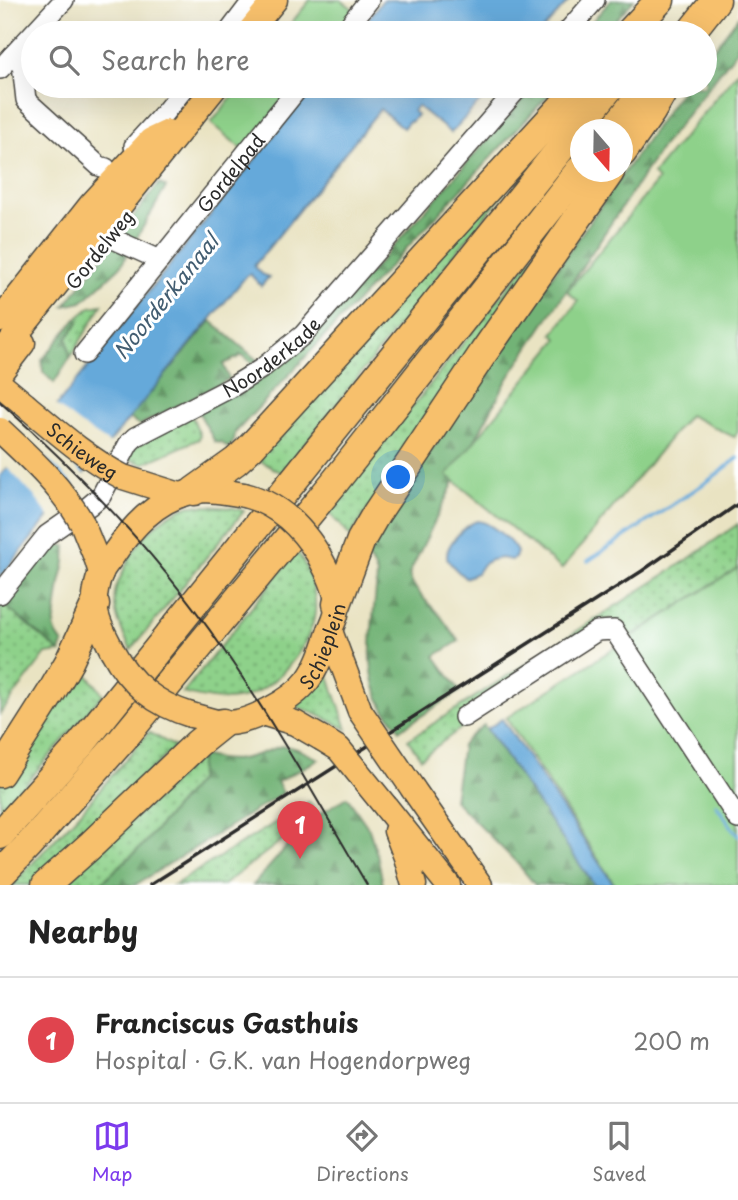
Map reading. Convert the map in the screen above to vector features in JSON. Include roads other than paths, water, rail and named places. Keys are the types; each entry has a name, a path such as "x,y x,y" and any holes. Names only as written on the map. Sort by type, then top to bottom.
{"highway":[{"path":"640,21 660,0"},
{"path":"664,21 681,0"},
{"path":"700,21 713,4"},
{"path":"703,21 713,4"},
{"path":"187,493 236,461 250,448 570,98"},
{"path":"0,835 82,743 601,98"},
{"path":"622,119 639,98"},
{"path":"633,137 659,98"},
{"path":"0,875 122,740 325,494 571,182"},
{"path":"334,617 360,540 376,514 484,352 603,182"},
{"path":"0,773 69,662 94,605"},
{"path":"46,885 198,743 223,723"}],"main road":[{"path":"245,11 275,0"},
{"path":"269,21 286,0"},
{"name":"Gordelweg","path":"1,355 197,98"},
{"name":"Gordelweg","path":"0,320 106,178 151,140 178,126 205,98"},
{"name":"Gordelweg","path":"1,355 109,237 173,157 189,130 178,126"},
{"name":"Schieweg","path":"0,384 64,438 123,477 187,493"},
{"name":"Schieweg","path":"0,430 47,475 77,513 100,573"},
{"name":"Schieplein","path":"94,605 100,627 112,650 138,687 163,704 191,715 223,723 247,719 298,691 309,680 323,654 334,617 333,586 327,570 307,537 295,522 279,510 244,495 220,491 187,493"},
{"path":"94,605 100,573 127,534 153,510 187,493"},
{"path":"334,617 346,677 360,711 480,885"},
{"path":"262,713 295,723 339,749 448,885"},
{"path":"387,807 414,885"}],"street":[{"path":"44,21 63,0"},
{"path":"352,21 369,0"},
{"path":"577,21 595,0"},
{"path":"6,63 21,46"},
{"path":"26,98 99,166 106,178"},
{"name":"Gordelweg","path":"106,178 112,167 176,98"},
{"name":"Gordelpad","path":"84,354 290,98"},
{"name":"Noorderkade","path":"0,594 47,535 101,496 129,443 135,437 230,388 261,369 303,335 510,98"},
{"path":"109,237 160,260"},
{"path":"464,717 597,631 614,631 738,820"}],"water":[{"path":"383,0 570,0 551,21 366,21"},
{"name":"Noorderkanaal","path":"304,98 483,98 451,133 417,106 413,111 417,115 403,128 380,109 254,266 269,277 261,286 250,274 247,275 0,578 0,476"},
{"path":"478,521 500,533 517,552 511,560 501,558 483,564 477,573 465,578 448,560 448,549 467,526"},
{"path":"502,719 614,885 594,885 487,729"}],"waterway":[{"path":"588,561 738,458"},
{"path":"716,805 738,836"}],"tram line":[{"path":"0,402 61,459 119,519 199,615 261,707 367,885"}],"railway":[{"path":"150,885 642,571 738,504"}],"place":[{"name":"Franciscus Gasthuis","path":"300,859"}]}
